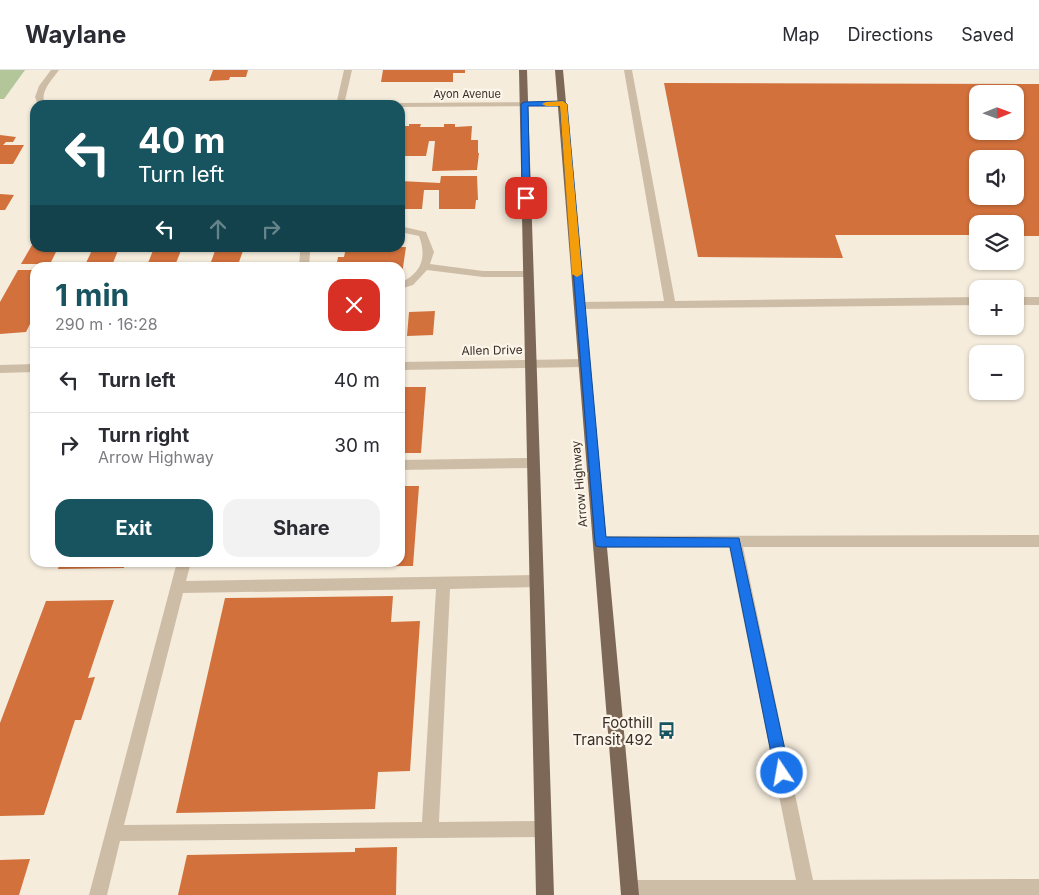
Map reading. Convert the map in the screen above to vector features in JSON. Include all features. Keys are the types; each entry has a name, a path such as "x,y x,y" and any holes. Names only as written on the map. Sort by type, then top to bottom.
{"main road":[{"path":"523,70 529,364 545,895"},
{"name":"Arrow Highway","path":"559,70 630,892"}],"street":[{"path":"40,100 38,97 43,86 55,70"},
{"path":"341,100 348,70"},
{"path":"628,70 670,305"},
{"name":"Ayon Avenue","path":"405,105 563,104"},
{"path":"405,229 423,234 429,253 425,267 405,286"},
{"path":"425,267 483,274 528,274"},
{"path":"580,306 969,301"},
{"path":"1024,301 1039,301"},
{"name":"Allen Drive","path":"405,366 585,363"},
{"path":"0,369 30,368"},
{"path":"405,465 532,464"},
{"path":"600,542 1039,541"},
{"path":"735,542 806,888"},
{"path":"98,895 183,567"},
{"path":"178,587 535,581"},
{"path":"430,830 443,582"},
{"path":"114,833 542,829"},
{"path":"630,892 806,888 1039,888"}],"green space":[{"path":"0,70 25,70 4,99 0,99"}],"building":[{"path":"213,70 248,70 246,77 230,77 229,80 209,81"},
{"path":"383,70 465,70 465,73 453,73 453,82 381,82"},
{"path":"664,83 1039,84 1039,236 1024,236 1024,215 969,215 969,235 835,235 843,258 698,257"},
{"path":"409,124 421,124 420,127 444,127 444,124 455,124 455,127 472,126 471,140 478,140 477,170 432,171 435,141 429,141 426,156 405,156 405,126 409,126"},
{"path":"0,135 16,137 13,142 6,142 3,145 24,145 13,164 0,164"},
{"path":"441,176 477,176 478,200 476,200 475,209 439,209 439,190 424,190 422,209 405,209 405,181 440,183"},
{"path":"0,194 14,195 5,210 0,210"},
{"path":"406,247 404,262 337,262 338,257 344,257 345,252 405,252"},
{"path":"30,248 30,252 56,252 51,262 21,264"},
{"path":"91,252 117,252 113,262 86,262"},
{"path":"152,252 180,252 176,262 148,262"},
{"path":"215,252 243,252 239,262 211,262"},
{"path":"18,270 30,270 30,324 26,332 0,334 0,302"},
{"path":"435,311 433,335 407,336 409,312"},
{"path":"405,387 426,387 421,453 405,453"},
{"path":"405,486 419,486 413,566 405,566"},
{"path":"59,567 124,567 124,568 58,569"},
{"path":"393,596 391,622 420,621 410,771 378,772 375,809 176,813 225,598"},
{"path":"114,600 88,678 95,677 81,720 75,720 44,815 0,816 0,723 46,601"},
{"path":"397,847 396,895 178,895 187,855 355,852 355,848"},
{"path":"30,859 19,895 0,895 0,860"}],"slow traffic":[{"path":"546,104 563,104 577,274"}],"place":[{"name":"Foothill Transit 492","path":"667,731"}],"route":[{"path":"526,198 524,104 563,104 600,542 735,542 782,773"}]}
